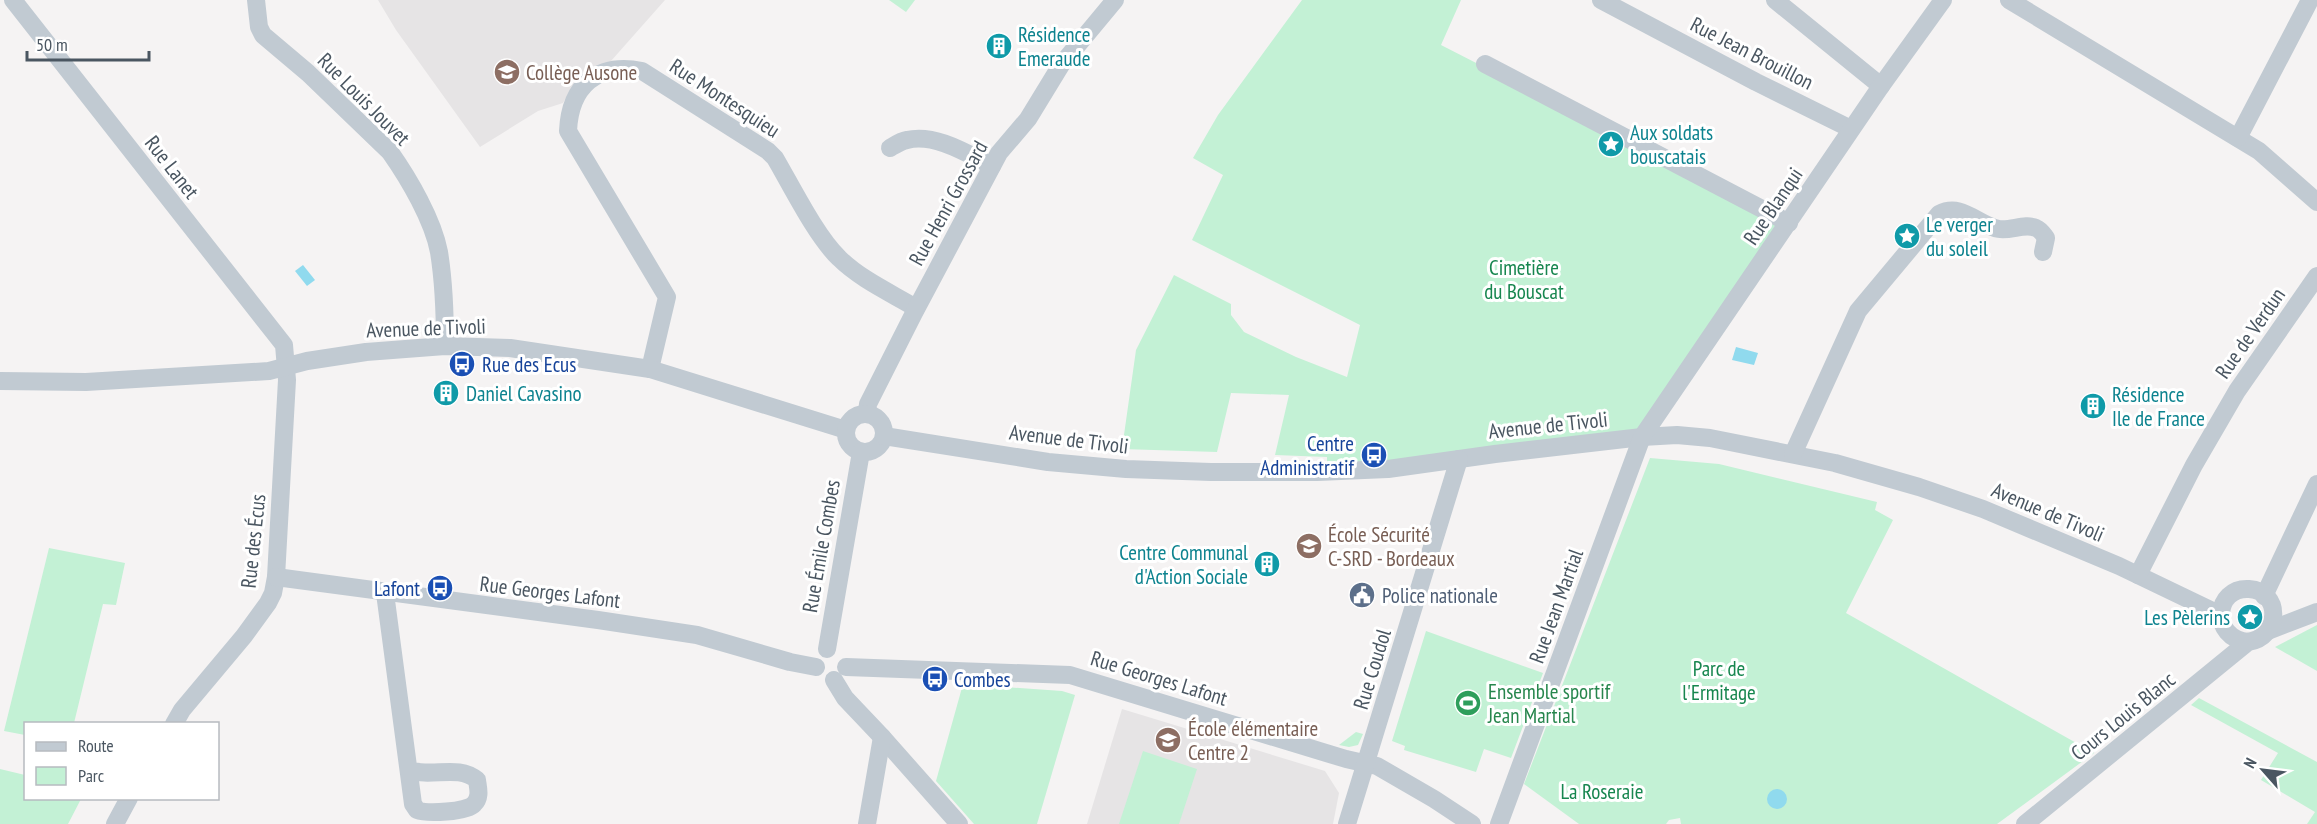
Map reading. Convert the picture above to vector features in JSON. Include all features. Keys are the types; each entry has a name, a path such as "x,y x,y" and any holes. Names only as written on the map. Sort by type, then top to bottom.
{"street":[{"name":"Rue Lanet","path":"13,0 284,345 286,366"},
{"name":"Rue Louis Jouvet","path":"256,0 259,27 263,35 308,73 390,152 399,165 426,216 439,250 445,345"},
{"name":"Rue Henri Grossard","path":"867,414 868,404 916,308 999,153 1028,119 1061,65 1115,0"},
{"name":"Rue Jean Brouillon","path":"1601,0 1851,129"},
{"path":"1775,0 1881,86"},
{"name":"Rue Blanqui","path":"1642,437 1851,129 1943,0"},
{"path":"2009,0 2259,151 2317,202"},
{"path":"2238,138 2310,0"},
{"path":"1485,64 1789,223"},
{"name":"Rue Montesquieu","path":"650,369 667,297 568,131 571,106 577,94 603,71 624,67 642,71 768,151 775,158 826,243 840,259 877,286 916,308"},
{"path":"890,148 907,140 928,139 960,150 992,166"},
{"path":"1793,454 1858,311 1939,214 1947,209 1957,210 1997,228 2031,227 2038,229 2046,238 2043,252"},
{"name":"Rue de Verdun","path":"2138,575 2194,465 2237,391 2317,276"},
{"name":"Avenue de Tivoli","path":"0,381 86,382 269,370 366,352 445,345 510,348 650,369 846,430"},
{"name":"Rue des Écus","path":"175,722 244,636 273,593 276,577 286,366"},
{"path":"867,414 878,419 882,424 884,436 873,450 861,452 851,446 845,435 851,419 867,414"},
{"name":"Avenue de Tivoli","path":"884,436 1048,462 1125,469 1210,472 1327,472 1388,469 1642,437 1677,435 1710,438 1793,454 1880,475 1983,509 2138,575 2192,601 2222,609"},
{"name":"Rue Jean Martial","path":"1499,824 1642,437"},
{"name":"Rue Émile Combes","path":"827,649 861,452"},
{"name":"Rue Coudol","path":"1347,824 1459,459"},
{"path":"2268,602 2317,483"},
{"name":"Rue Georges Lafont","path":"276,577 598,620 697,636 816,667"},
{"path":"2205,678 2223,649 2227,633 2222,609 2235,592 2258,591 2268,602 2273,621 2270,630"},
{"path":"385,592 410,770"},
{"path":"2268,602 2313,614"},
{"path":"2227,633 2233,638 2248,642 2260,639 2270,630 2313,614"},
{"name":"Cours Louis Blanc","path":"2025,824 2248,642"},
{"path":"827,649 838,650 847,662 840,673 829,680 820,676 816,667 816,658 827,649"},
{"path":"840,673 845,698 959,824"},
{"name":"Rue Georges Lafont","path":"840,673 1070,675 1366,765 1377,766 1472,824"},
{"path":"867,824 882,737"},
{"path":"115,824 128,800"}],"shaded area":[{"name":"Collège Ausone","path":"378,0 665,0 611,61 573,86 563,103 538,111 480,147 396,30"},
{"name":"École élémentaire Centre 2","path":"1122,709 1325,771 1339,793 1333,824 1087,824"}],"green space":[{"path":"889,0 915,0 906,12"},
{"name":"Cimetière du Bouscat","path":"1302,0 1461,0 1441,45 1789,223 1642,437 1327,472 1327,457 1275,455 1289,395 1231,393 1217,452 1122,449 1136,350 1174,275 1231,304 1231,315 1244,332 1296,357 1347,377 1360,325 1192,240 1223,175 1193,158 1218,115"},
{"name":"Parc de l'Ermitage","path":"1650,458 1719,464 1877,502 1875,510 1893,520 1846,613 2094,753 1997,824 1681,824 1680,818 1669,820 1666,824 1579,824 1524,784"},
{"path":"49,548 125,563 116,605 103,604 74,722 24,722 24,735 4,731"},
{"path":"2317,625 2317,671 2275,647"},
{"name":"Ensemble sportif Jean Martial","path":"1426,631 1543,673 1511,758 1484,749 1476,772 1404,750 1405,746 1392,741"},
{"path":"963,684 1062,691 1075,695 1037,824 974,824 936,781"},
{"path":"2199,698 2317,762 2317,824 2307,824 2315,812 2261,780 2278,753 2191,705"},
{"path":"1356,732 1363,734 1358,745 1349,747 1339,745"},
{"path":"1143,751 1197,769 1179,824 1119,824"},
{"path":"0,769 24,775 24,800 80,800 68,824 0,824"}],"water":[{"path":"303,265 315,280 307,286 295,271"},
{"path":"1736,347 1758,353 1754,365 1732,360"},
{"path":"1777,789 1784,792 1787,799 1784,806 1777,809 1770,806 1767,799 1770,792"}],"place":[{"name":"Résidence Emeraude","path":"999,46"},
{"name":"Collège Ausone","path":"507,72"},
{"name":"Aux soldats bouscatais","path":"1611,144"},
{"name":"Le verger du soleil","path":"1907,236"},
{"name":"Rue des Ecus","path":"462,364"},
{"name":"Daniel Cavasino","path":"446,393"},
{"name":"Résidence Ile de France","path":"2093,406"},
{"name":"Centre Administratif","path":"1374,455"},
{"name":"École Sécurité C-SRD - Bordeaux","path":"1309,546"},
{"name":"Centre Communal d'Action Sociale","path":"1267,564"},
{"name":"Lafont","path":"440,588"},
{"name":"Police nationale","path":"1362,595"},
{"name":"Les Pèlerins","path":"2250,617"},
{"name":"Combes","path":"935,679"},
{"name":"Ensemble sportif Jean Martial","path":"1468,703"},
{"name":"École élémentaire Centre 2","path":"1168,740"}],"park label":[{"name":"La Roseraie","path":"1602,791"}]}
